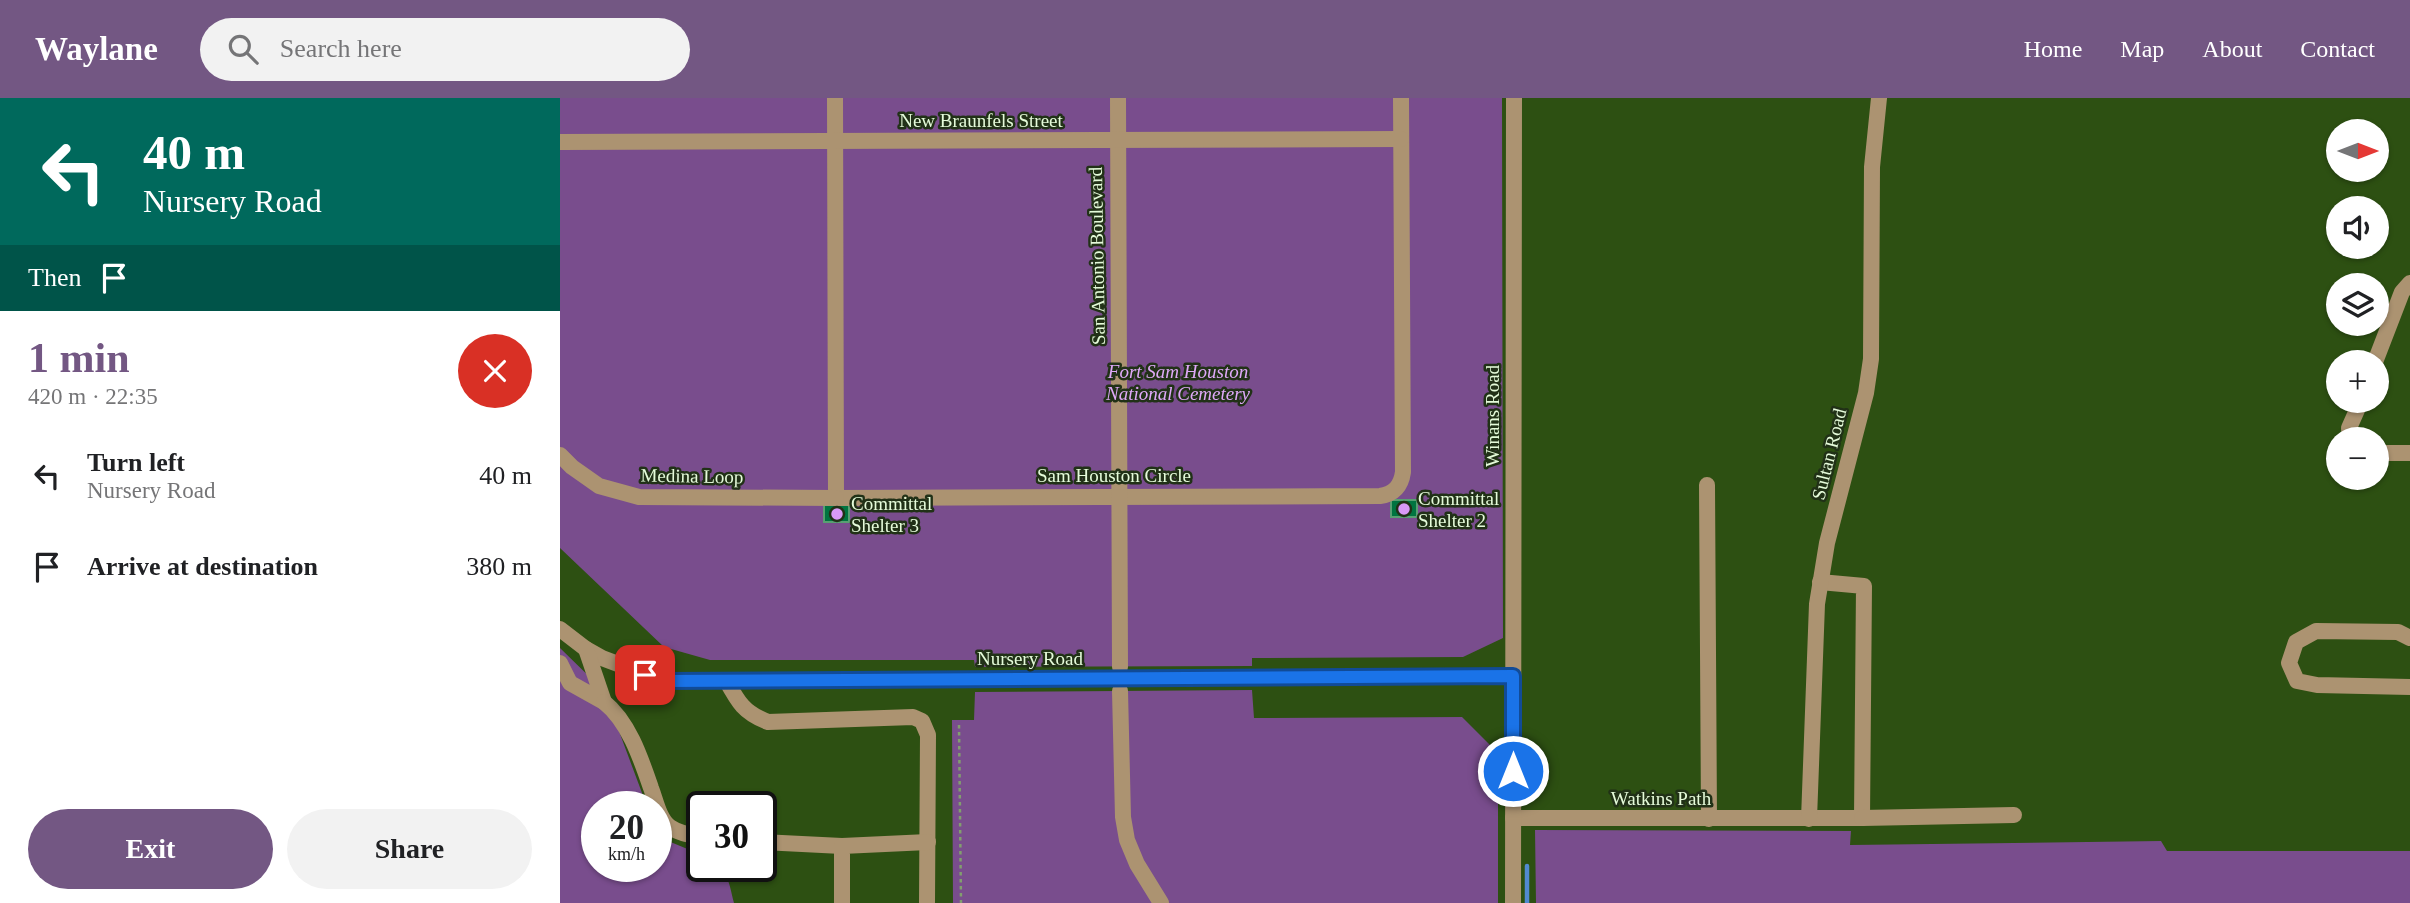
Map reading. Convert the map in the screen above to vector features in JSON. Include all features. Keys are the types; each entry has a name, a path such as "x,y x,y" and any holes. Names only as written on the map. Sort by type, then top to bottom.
{"street":[{"path":"835,98 836,498"},
{"name":"San Antonio Boulevard","path":"1118,98 1120,667"},
{"name":"Sam Houston Circle","path":"836,498 1380,496 1388,495 1397,489 1403,472 1401,98"},
{"name":"Winans Road","path":"1513,903 1514,98"},
{"name":"Sultan Road","path":"1809,820 1816,617 1828,542 1866,393 1871,359 1872,167 1879,98"},
{"name":"New Braunfels Street","path":"560,142 1401,139"},
{"path":"2380,350 2402,292 2410,283"},
{"path":"2389,453 2410,453"},
{"name":"Medina Loop","path":"560,455 579,473 599,485 639,497 836,498"},
{"path":"1707,485 1709,819"},
{"path":"1821,582 1864,586 1863,818"},
{"name":"Nursery Road","path":"560,629 586,649 663,681 1513,676"},
{"path":"2410,638 2398,632 2316,631 2297,642 2289,663 2297,681 2317,685 2410,687"},
{"path":"586,649 604,702"},
{"path":"560,663 570,683 615,711 630,737 660,814 668,826 686,834"},
{"path":"726,680 738,703 754,716 768,722 914,718 922,721 928,735 928,903"},
{"path":"1120,691 1123,817 1127,840 1137,864 1161,903"},
{"name":"Watkins Path","path":"1513,818 1809,820 2014,816"},
{"path":"777,843 842,846 928,842"},
{"path":"842,846 842,903"}],"path":[{"path":"959,725 961,903"}],"green space":[{"name":"Fort Sam Houston National Cemetery","path":"560,98 1502,98 1503,638 1463,657 1252,658 1252,666 975,667 974,660 710,660 664,647 560,548"},
{"path":"560,648 604,691 641,791 581,791 581,882 672,882 672,843 686,848 686,882 728,882 734,903 560,903"},
{"path":"1252,690 1254,718 1462,717 1498,753 1498,903 953,903 952,720 974,720 975,692"},
{"path":"1535,830 1851,831 1850,845 2161,841 2167,851 2410,851 2410,903 1536,903"}],"building":[{"name":"Committal Shelter 2","path":"1391,500 1417,500 1417,517 1391,517"},
{"name":"Committal Shelter 3","path":"824,505 849,505 849,522 824,522"}],"waterway":[{"path":"1527,866 1527,903"}],"place":[{"name":"Committal Shelter 2","path":"1404,509"},
{"name":"Committal Shelter 3","path":"837,514"}],"route":[{"path":"645,675 663,681 1513,676 1513,771"}]}
